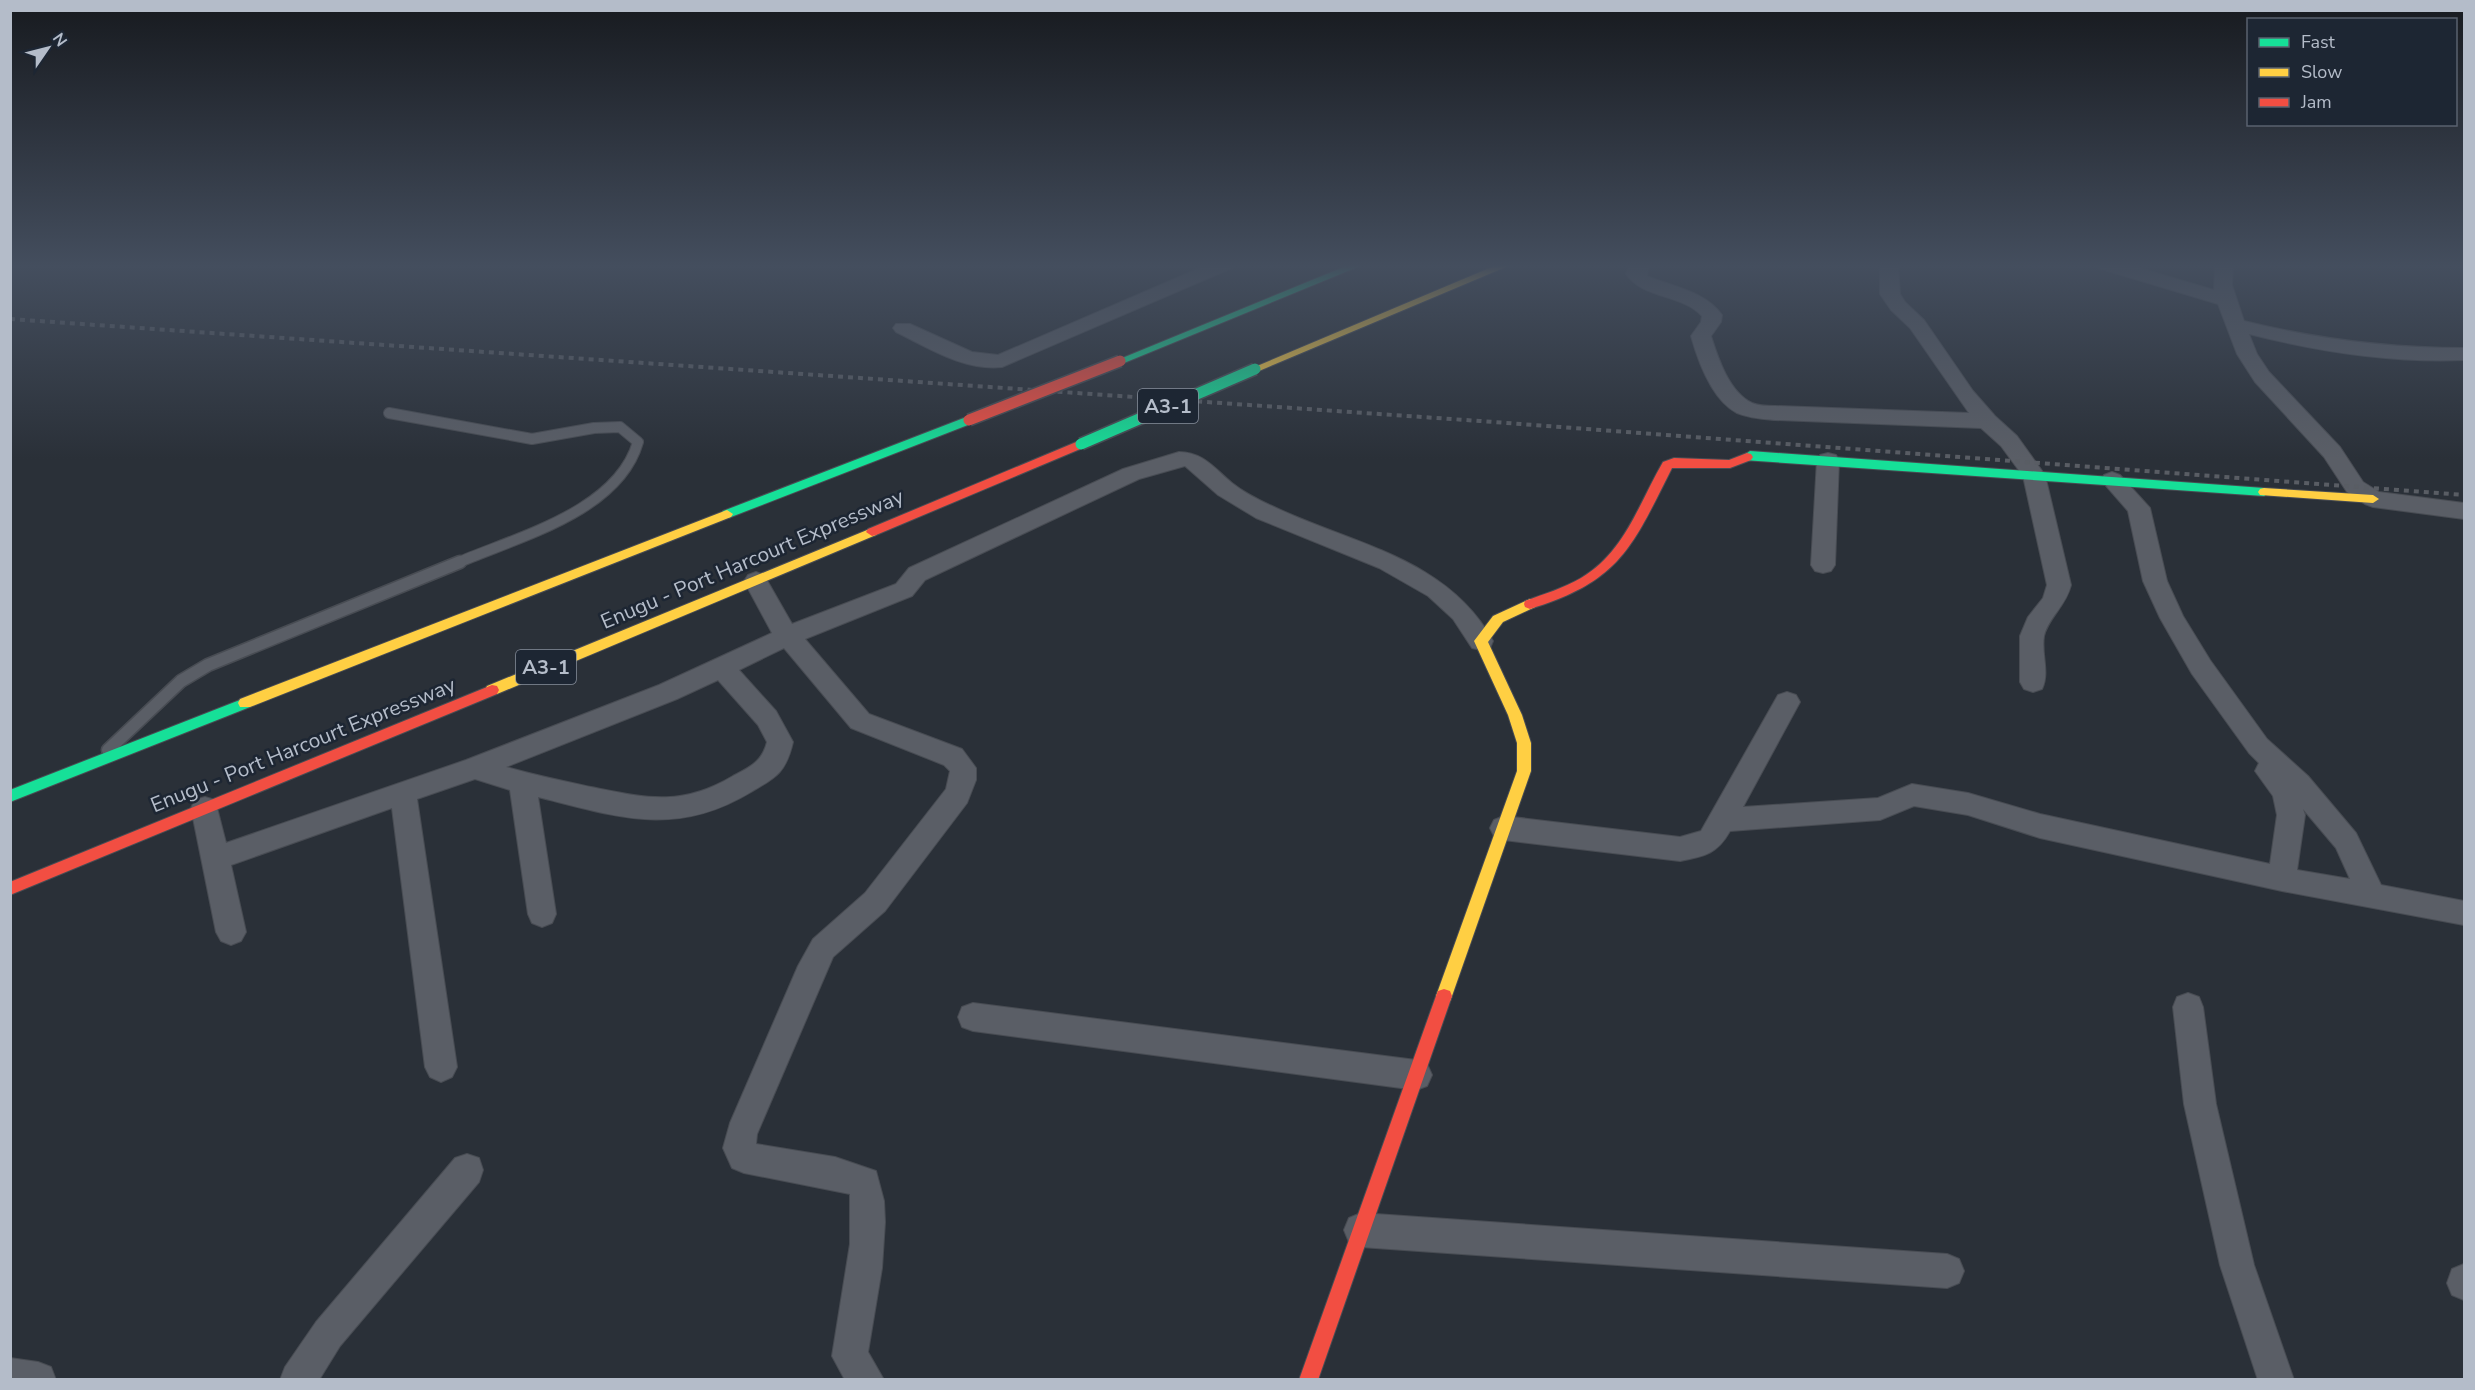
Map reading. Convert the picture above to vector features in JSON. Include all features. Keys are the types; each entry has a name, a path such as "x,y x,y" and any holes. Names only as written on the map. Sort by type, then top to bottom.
{"main road":[{"path":"10,796 1200,329"},
{"name":"Enugu - Port Harcourt Expressway","path":"10,889 756,581 1352,329"},
{"path":"1308,1380 1524,771 1524,743 1515,716 1481,641 1498,619 1506,614 1587,581 1612,562 1638,521 1666,465 1674,462 1730,464 1750,455 2373,499"}],"street":[{"path":"905,329 977,361 990,364 1002,361 1015,353 1072,329"},
{"path":"1706,329 1701,336 1706,355 1735,401 1744,408 1776,413 1987,421"},
{"path":"1920,329 1966,396 1987,421 2009,441 2034,475 2059,585 2057,599 2035,627 2032,639 2033,682"},
{"path":"2237,329 2247,354 2262,377 2332,452 2355,487 2373,499 2464,511"},
{"path":"2251,329 2290,339 2338,347 2464,354"},
{"path":"215,859 475,768 668,692 788,636 904,590 917,574 1131,474 1179,459 1195,462 1226,490 1264,512 1387,562 1437,590 1462,613 1481,641"},
{"path":"1823,565 1828,460"},
{"path":"2112,480 2139,508 2156,581 2172,618 2201,668 2258,746 2299,784 2346,841 2371,895"},
{"path":"2139,508 2164,486"},
{"path":"756,581 788,636 860,721 953,757 963,768 963,780 957,795 875,902 824,948 813,966 740,1141 739,1148 744,1157 759,1162 845,1174 864,1183 869,1200 869,1223 850,1356 866,1380"},
{"path":"475,768 523,785 654,810 699,804 742,786 775,762 780,742 767,718 722,667"},
{"path":"1504,828 1680,849 1697,846 1711,838 1787,702"},
{"path":"2258,746 2267,770 2286,792 2292,815 2282,879"},
{"path":"523,785 542,914"},
{"path":"403,793 441,1067"},
{"path":"1720,820 1880,809 1912,795 1968,804 2040,826 2282,879 2464,913"},
{"path":"205,808 231,932"},
{"path":"2188,1007 2200,1104 2234,1253 2276,1380"},
{"path":"974,1017 1416,1075"},
{"path":"298,1380 328,1334 467,1170"},
{"path":"1361,1230 1947,1270"},
{"path":"10,1377 38,1380"}],"lane":[{"path":"95,764 181,681 208,665 426,577 562,517 601,494 623,474 633,461 638,442 620,427 594,428 532,439 389,413"}],"railway":[{"path":"152,329 1480,421 2464,495"}],"traffic: fast":[{"path":"1120,361 1200,329"},
{"path":"1081,444 1255,369"},
{"path":"727,514 969,420"},
{"path":"1747,457 1750,455 2264,492"},
{"path":"10,796 245,703"}],"traffic: slow":[{"path":"1255,369 1352,329"},
{"path":"2264,492 2373,499"},
{"path":"245,703 727,514"},
{"path":"492,690 872,532"},
{"path":"1444,996 1524,771 1524,743 1515,715 1481,641 1498,619 1530,604"}],"traffic: jam":[{"path":"969,420 1120,361"},
{"path":"872,532 1081,444"},
{"path":"1530,604 1579,585 1600,572 1612,560 1634,530 1667,465 1674,462 1730,464 1747,457"},
{"path":"10,889 492,690"},
{"path":"1308,1380 1444,996"}]}
